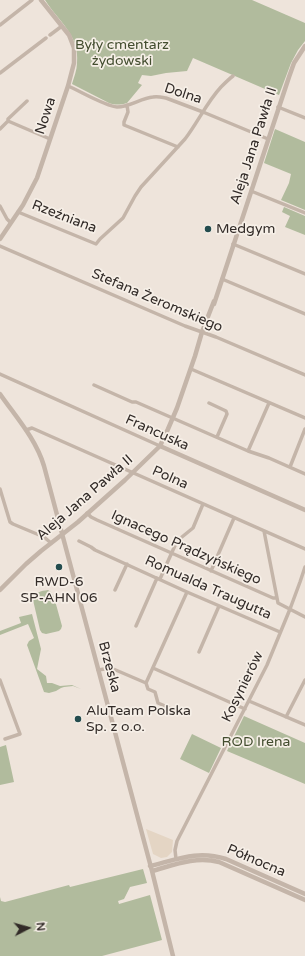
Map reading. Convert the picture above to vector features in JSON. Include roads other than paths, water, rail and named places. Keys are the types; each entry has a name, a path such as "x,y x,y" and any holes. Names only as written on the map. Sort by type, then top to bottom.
{"street":[{"path":"0,25 32,0"},
{"name":"Nowa","path":"0,239 28,197 37,178 68,86 74,63 74,53 71,40 41,0"},
{"path":"50,35 62,26"},
{"path":"0,73 46,38"},
{"name":"Aleja Jana Pawła II","path":"1,589 51,542 88,513 133,473 160,446 173,418 196,356 278,107 292,69 300,52 305,46"},
{"name":"Rzeźniana","path":"18,212 96,244 124,218 138,191 178,147 191,131 208,104 222,86 233,76"},
{"name":"Dolna","path":"68,86 109,105 118,107 150,97 159,97 171,100 268,139"},
{"path":"0,129 27,101"},
{"path":"127,105 128,112 124,125 178,147"},
{"path":"278,107 305,118"},
{"path":"8,122 50,139"},
{"path":"251,191 305,213"},
{"path":"0,206 10,222"},
{"path":"233,244 305,274"},
{"name":"Stefana Żeromskiego","path":"0,246 305,374"},
{"path":"222,279 305,314"},
{"path":"191,369 305,418"},
{"name":"Francuska","path":"0,374 305,510"},
{"path":"94,385 305,474"},
{"name":"Brzeska","path":"0,394 36,446 49,480 173,956"},
{"path":"248,451 269,402"},
{"path":"209,403 226,410 227,414 217,437"},
{"name":"Polna","path":"26,430 32,428 305,549"},
{"path":"290,467 305,429"},
{"path":"0,489 10,522 44,537 51,542"},
{"path":"136,626 177,541 193,528 203,504"},
{"name":"Ignacego Prądzyńskiego","path":"88,513 90,517 172,554 273,598 277,598"},
{"path":"211,571 234,518"},
{"path":"264,531 279,605 305,617"},
{"name":"Romualda Traugutta","path":"79,541 158,579 280,632"},
{"name":"Romualda Traugutta","path":"116,590 127,564"},
{"name":"Kosynierów","path":"176,859 175,850 177,841 267,665 305,567"},
{"path":"179,712 158,703 155,692 148,689 146,683 187,592"},
{"path":"199,652 219,606"},
{"path":"98,670 111,668 146,683"},
{"path":"153,668 245,709"},
{"path":"0,680 20,734 5,740"},
{"path":"286,717 305,680"},
{"path":"249,701 305,725"},
{"name":"Północna","path":"150,866 197,855 217,856 226,859 305,900"},
{"name":"Północna","path":"152,871 196,860 210,860 305,894"}],"place":[{"name":"Medgym","path":"208,229"},
{"name":"RWD-6 SP-AHN 06","path":"59,567"},
{"name":"AluTeam Polska Sp. z o.o.","path":"78,719"}],"park label":[{"name":"Były cmentarz żydowski","path":"122,54"},
{"name":"ROD Irena","path":"256,742"}]}
